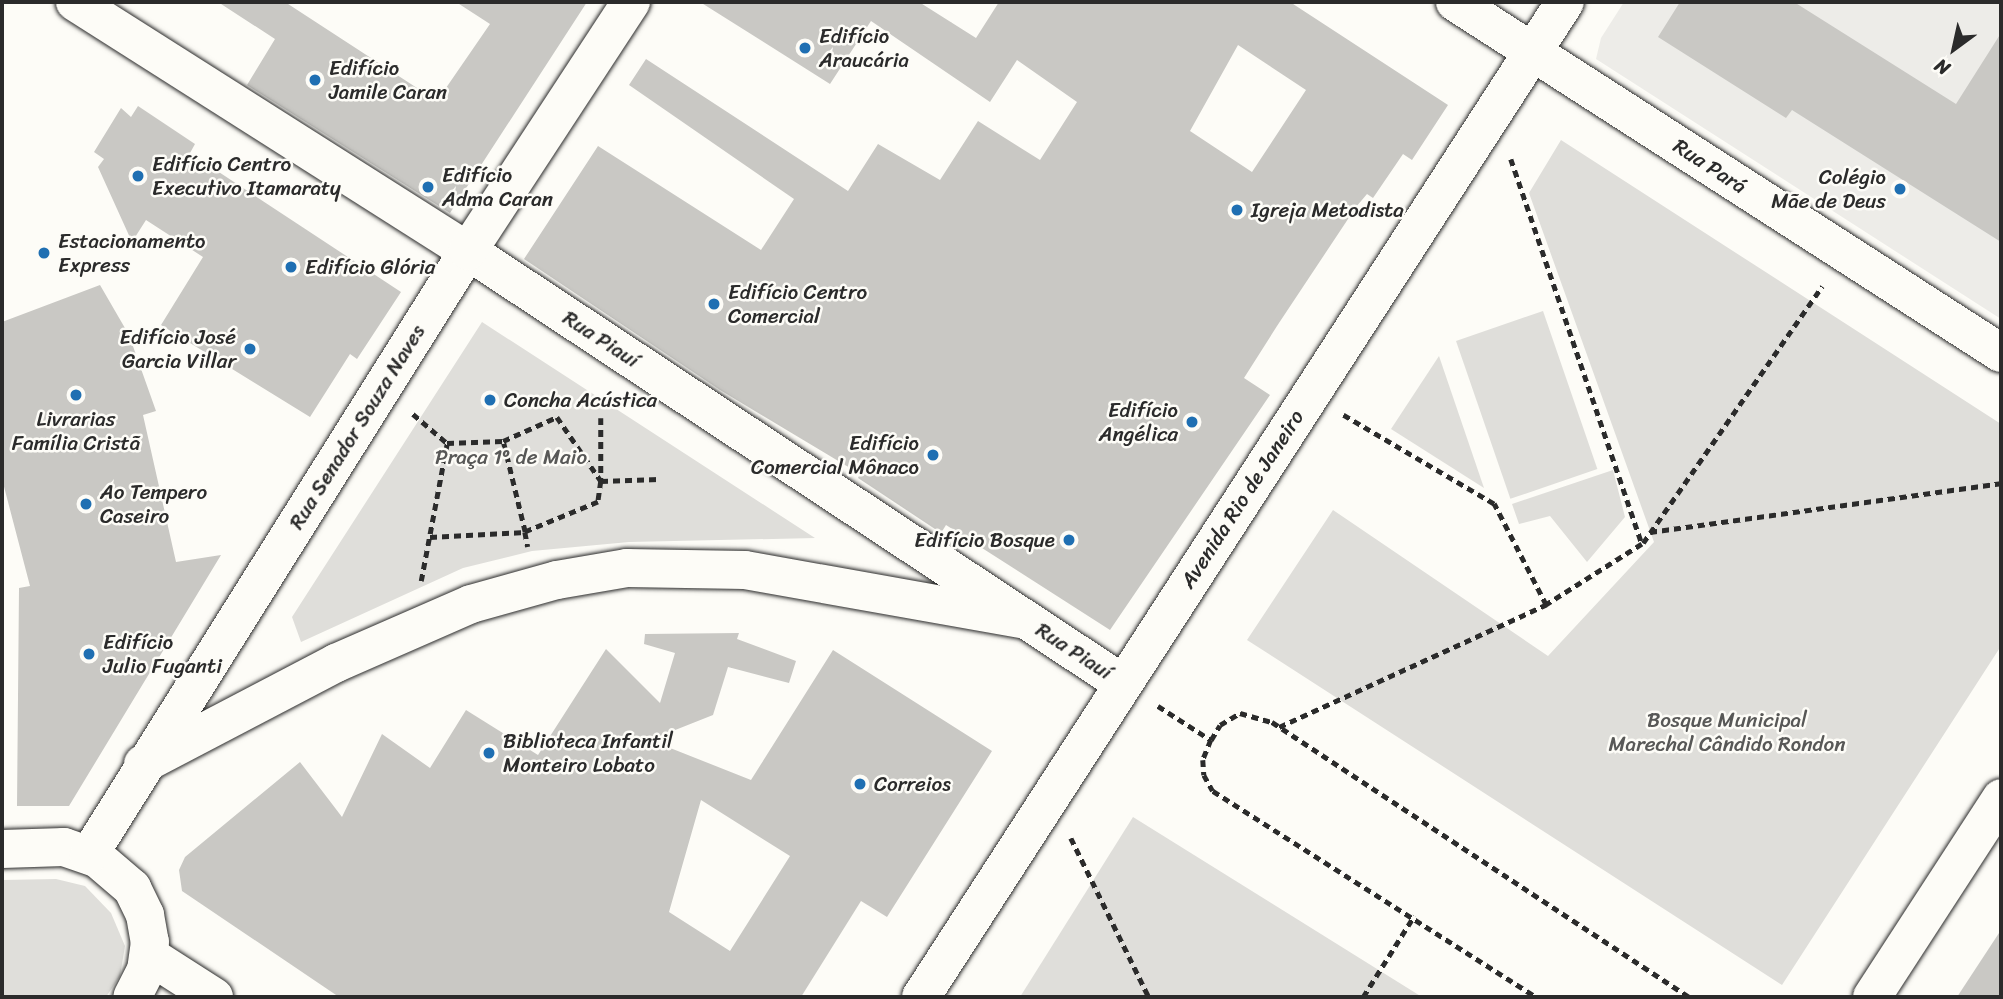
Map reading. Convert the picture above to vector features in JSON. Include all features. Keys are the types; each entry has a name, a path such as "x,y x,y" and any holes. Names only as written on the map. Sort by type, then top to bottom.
{"street":[{"name":"Rua Piauí","path":"75,2 468,251 1122,683"},
{"name":"Rua Senador Souza Naves","path":"89,855 143,764 468,251 631,2"},
{"name":"Rua Pará","path":"1455,2 2001,353"},
{"name":"Avenida Rio de Janeiro","path":"921,997 1565,2"},
{"path":"143,764 336,663 471,604 557,580 628,568 745,570 1027,620"},
{"path":"1872,997 2001,799"},
{"path":"2,849 37,845 89,855 107,865 132,888 145,915 150,956 132,997"},
{"path":"150,956 214,997"}],"path":[{"path":"1495,110 1642,544"},
{"path":"1279,727 1546,604 1642,544 1845,252"},
{"path":"1309,395 1494,504 1546,604"},
{"path":"412,414 447,443 503,441 557,417 601,481"},
{"path":"430,537 524,532 598,502 601,481 601,418"},
{"path":"503,441 529,551"},
{"path":"420,587 447,443"},
{"path":"601,481 659,479"},
{"path":"1650,532 2001,483"},
{"path":"1122,683 1211,740"},
{"path":"1536,997 1414,916 1213,791 1204,775 1203,760 1220,725 1240,713 1254,713 1279,727 1689,997"},
{"path":"1051,796 1149,997"},
{"path":"1363,997 1414,916"}],"shaded area":[{"name":"Colégio Mãe de Deus","path":"1624,2 2001,2 2001,319 1596,59 1601,38"}],"green space":[{"name":"Bosque Municipal Marechal Cândido Rondon","path":"1561,140 2001,424 2001,646 1782,985 1247,640 1333,510 1548,656 1654,542 1529,193"},
{"path":"1543,311 1597,469 1510,499 1456,341"},
{"name":"Praça 1º de Maio","path":"482,322 815,538 629,542 532,551 463,568 301,642 292,617"},
{"path":"1439,356 1484,488 1391,429"},
{"path":"1613,470 1625,517 1587,562 1550,516 1519,524 1512,504"},
{"path":"1133,817 1422,997 1020,997"},
{"path":"56,879 85,886 111,913 125,946 120,976 106,997 2,997 2,880"}],"building":[{"path":"218,2 285,2 437,101 490,24 456,2 587,2 450,213 247,85 275,39"},
{"path":"700,2 919,2 976,38 999,2 1290,2 1448,105 1412,160 1403,154 1373,198 1367,194 1356,207 1277,326 1244,378 1270,395 1110,630 946,525 941,533 858,478 860,474 720,390 524,259 598,146 761,250 794,199 629,85 646,59 848,191 878,144 940,180 978,121 1040,160 1077,102 1017,60 990,102 871,21 830,84","holes":["1238,45 1306,90 1252,172 1190,131"]},
{"path":"1680,2 1794,2 1956,104 2001,33 2001,242 1792,110 1786,118 1658,37"},
{"path":"138,106 195,144 190,153 401,292 357,359 350,354 310,417 161,325 203,257 146,220 132,242 98,167 104,159 94,152 121,108 131,117"},
{"path":"100,285 129,335 156,411 143,415 176,562 221,555 69,806 17,806 19,588 30,586 2,479 2,322"},
{"path":"739,633 737,639 796,661 789,683 728,667 713,715 650,740 751,780 833,650 992,751 887,917 861,901 801,997 339,997 182,891 179,870 185,857 300,762 342,817 382,734 430,768 466,710 538,755 606,649 660,703 675,653 644,644 645,634","holes":["701,800 790,856 730,951 669,912"]},
{"path":"2001,930 2001,997 1957,997"}],"place":[{"name":"Edifício Araucária","path":"805,48"},
{"name":"Edifício Jamile Caran","path":"315,80"},
{"name":"Edifício Centro Executivo Itamaraty","path":"138,176"},
{"name":"Edifício Adma Caran","path":"428,187"},
{"name":"Colégio Mãe de Deus","path":"1900,189"},
{"name":"Igreja Metodista","path":"1237,210"},
{"name":"Estacionamento Express","path":"44,253"},
{"name":"Edifício Glória","path":"291,267"},
{"name":"Edifício Centro Comercial","path":"714,304"},
{"name":"Edifício José Garcia Villar","path":"250,349"},
{"name":"Livrarias Família Cristã","path":"76,395"},
{"name":"Concha Acústica","path":"490,400"},
{"name":"Edifício Angélica","path":"1192,422"},
{"name":"Edifício Comercial Mônaco","path":"933,455"},
{"name":"Ao Tempero Caseiro","path":"86,504"},
{"name":"Edifício Bosque","path":"1069,540"},
{"name":"Edifício Julio Fuganti","path":"89,654"},
{"name":"Biblioteca Infantil Monteiro Lobato","path":"489,753"},
{"name":"Correios","path":"860,784"}]}
